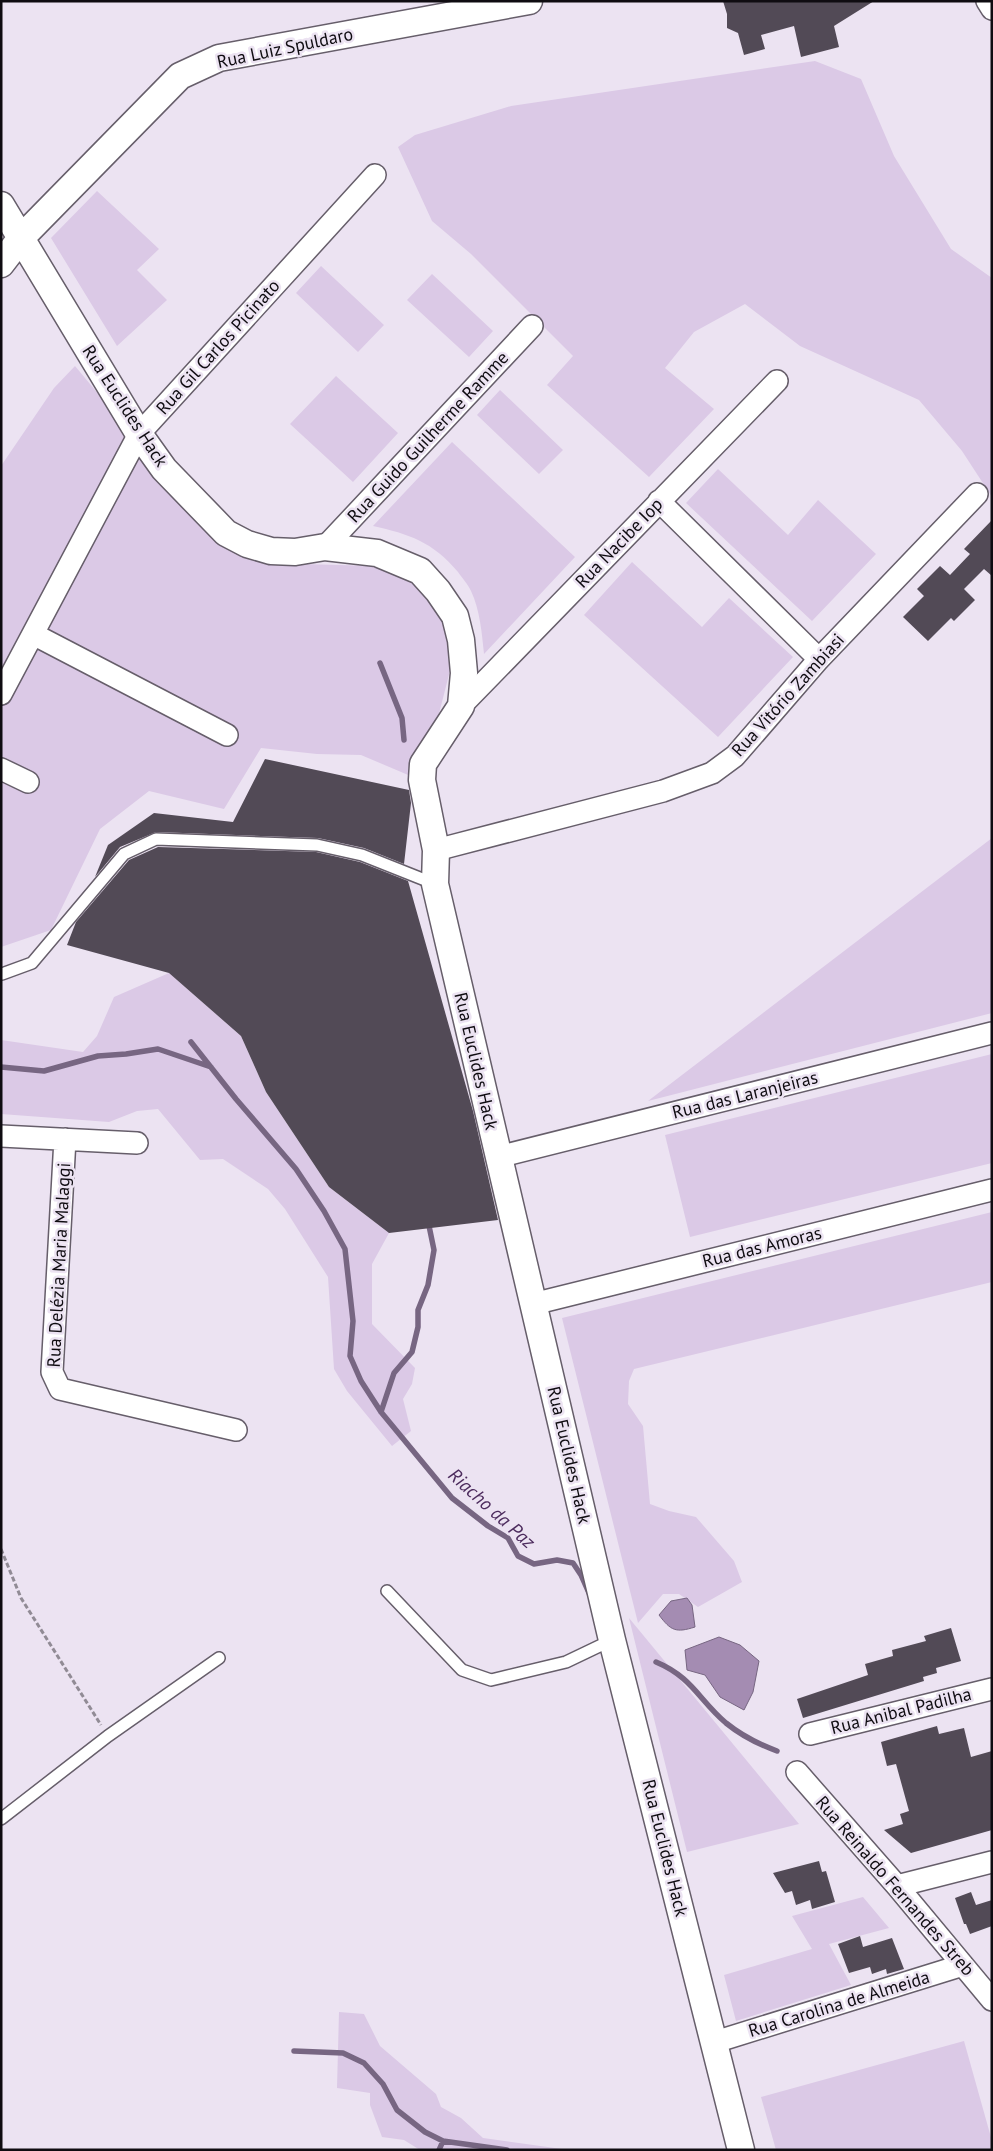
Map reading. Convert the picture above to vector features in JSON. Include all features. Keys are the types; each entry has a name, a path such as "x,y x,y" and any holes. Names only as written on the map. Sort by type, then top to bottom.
{"street":[{"name":"Rua Luiz Spuldaro","path":"1,264 21,238 180,76 219,58 528,1"},
{"path":"987,1 992,9"},
{"name":"Rua Gil Carlos Picinato","path":"1,694 139,434 375,175"},
{"name":"Rua Euclides Hack","path":"1,205 139,434 164,469 226,533 247,544 271,551 295,552 325,548 377,553 420,571 438,591 455,616 461,640 464,673 461,706 422,764 422,780 436,850 435,884 612,1640 741,2150"},
{"name":"Rua Guido Guilherme Ramme","path":"325,548 532,326"},
{"name":"Rua Nacibe Iop","path":"461,706 776,380"},
{"name":"Rua Vitório Zambiasi","path":"436,850 664,792 712,773 735,756 819,659 977,494"},
{"path":"659,501 819,659"},
{"path":"33,634 227,735"},
{"path":"1,769 28,782"},
{"name":"Rua das Laranjeiras","path":"498,1157 992,1033"},
{"path":"1,1136 137,1143"},
{"name":"Rua Delézia Maria Malaggi","path":"65,1140 52,1372 60,1389 236,1430"},
{"name":"Rua das Amoras","path":"533,1304 992,1190"},
{"name":"Rua Anibal Padilha","path":"810,1734 992,1689"},
{"name":"Rua Reinaldo Fernandes Streb","path":"797,1772 897,1886 992,2000"},
{"path":"897,1886 992,1862"},
{"name":"Rua Carolina de Almeida","path":"715,2042 964,1965"}],"lane":[{"path":"2,974 32,963 124,854 156,839 318,845 362,855 435,884"},
{"path":"387,1591 462,1670 491,1680 566,1662 612,1640"},
{"path":"1,1819 108,1736 219,1658"}],"path":[{"path":"1,1549 21,1598 108,1736"}],"shaded area":[{"path":"815,61 861,79 894,156 951,249 992,278 992,497 962,451 919,400 800,346 745,304 694,332 665,368 714,409 649,477 547,385 573,356 471,254 432,221 398,147 415,135 511,106"},
{"path":"97,191 159,249 137,270 167,300 117,346 51,238"},
{"path":"321,266 384,325 358,352 296,293"},
{"path":"432,274 493,331 469,357 407,300"},
{"path":"75,366 170,480 266,563 375,566 414,577 446,612 456,647 430,749 420,780 361,755 317,754 261,748 224,809 149,791 100,829 51,930 1,947 1,466 54,388"},
{"path":"336,376 398,433 353,482 290,424"},
{"path":"500,390 563,450 539,474 477,415"},
{"path":"452,442 575,557 484,654 477,606 470,588 458,572 430,546 398,532 373,526"},
{"path":"718,469 788,535 818,500 876,554 812,621 686,503"},
{"path":"632,562 702,627 729,598 793,657 718,737 584,615"},
{"path":"992,838 992,1013 648,1101"},
{"path":"169,973 241,1036 266,1092 329,1187 389,1233 372,1264 372,1324 415,1368 412,1384 403,1399 411,1431 392,1446 347,1391 334,1369 328,1277 285,1209 268,1189 223,1159 200,1160 158,1109 137,1111 109,1122 1,1114 1,1040 83,1052 97,1036 114,997"},
{"path":"992,1054 992,1163 690,1237 665,1135"},
{"path":"992,1212 992,1282 634,1369 629,1381 628,1404 643,1426 650,1504 669,1511 696,1517 734,1561 742,1582 698,1607 679,1594 663,1594 638,1623 562,1318"},
{"path":"687,1598 692,1605 695,1627 683,1630 674,1629 659,1615 671,1601"},
{"path":"629,1618 799,1824 687,1852"},
{"path":"719,1637 740,1645 759,1661 753,1692 744,1710 720,1697 705,1675 687,1670 685,1650"},
{"path":"863,1897 889,1928 829,1944 851,1985 736,2021 724,1975 812,1949 792,1916"},
{"path":"339,2012 364,2014 380,2046 436,2094 441,2107 461,2118 483,2138 569,2150 420,2150 404,2140 382,2137 370,2105 370,2093 337,2088"},
{"path":"964,2041 992,2141 992,2150 776,2150 761,2097"}],"building":[{"path":"723,1 874,1 834,26 839,47 801,57 794,26 761,35 765,49 744,55 738,33 727,28 727,14"},
{"path":"992,520 992,576 984,569 964,589 975,600 954,621 951,618 928,641 903,617 924,596 917,589 940,566 950,575 970,554 964,549"},
{"path":"265,759 409,790 411,803 404,864 364,848 318,838 156,832 120,847 95,877 108,845 154,813 233,822"},
{"path":"158,847 316,852 360,862 408,881 473,1111 498,1220 389,1233 329,1187 266,1092 241,1036 169,973 67,945 76,922 129,860"},
{"path":"951,1628 961,1661 936,1668 937,1673 923,1677 924,1681 803,1718 797,1699 868,1675 865,1664 893,1656 892,1650 926,1641 924,1636"},
{"path":"937,1726 939,1734 964,1728 971,1757 992,1751 992,1830 911,1853 884,1830 903,1824 900,1814 909,1811 896,1764 887,1766 881,1742"},
{"path":"819,1861 822,1872 826,1871 835,1902 812,1909 810,1900 796,1905 792,1891 785,1893 773,1873"},
{"path":"971,1892 976,1905 992,1900 992,1926 970,1934 966,1924 964,1924 955,1898"},
{"path":"860,1936 863,1947 892,1938 904,1969 887,1974 886,1969 872,1974 870,1967 849,1973 838,1944"}],"waterway":[{"path":"380,663 402,718 404,740"},
{"path":"191,1042 236,1099 296,1169 324,1211 345,1249 353,1321 350,1356 361,1381 381,1412 452,1498 488,1526 508,1538 518,1556 534,1564 557,1560 573,1563 589,1593"},
{"path":"1,1067 44,1071 98,1056 158,1049 211,1067"},
{"path":"381,1412 394,1373 412,1352 418,1327 418,1310 428,1285 434,1250 428,1221"},
{"name":"Riacho da Paz","path":"656,1662 687,1682 732,1728 763,1746 777,1751"},
{"path":"294,2051 343,2053 364,2063 383,2084 397,2110 425,2132 443,2141 507,2150"},
{"path":"439,2150 443,2141"}]}
